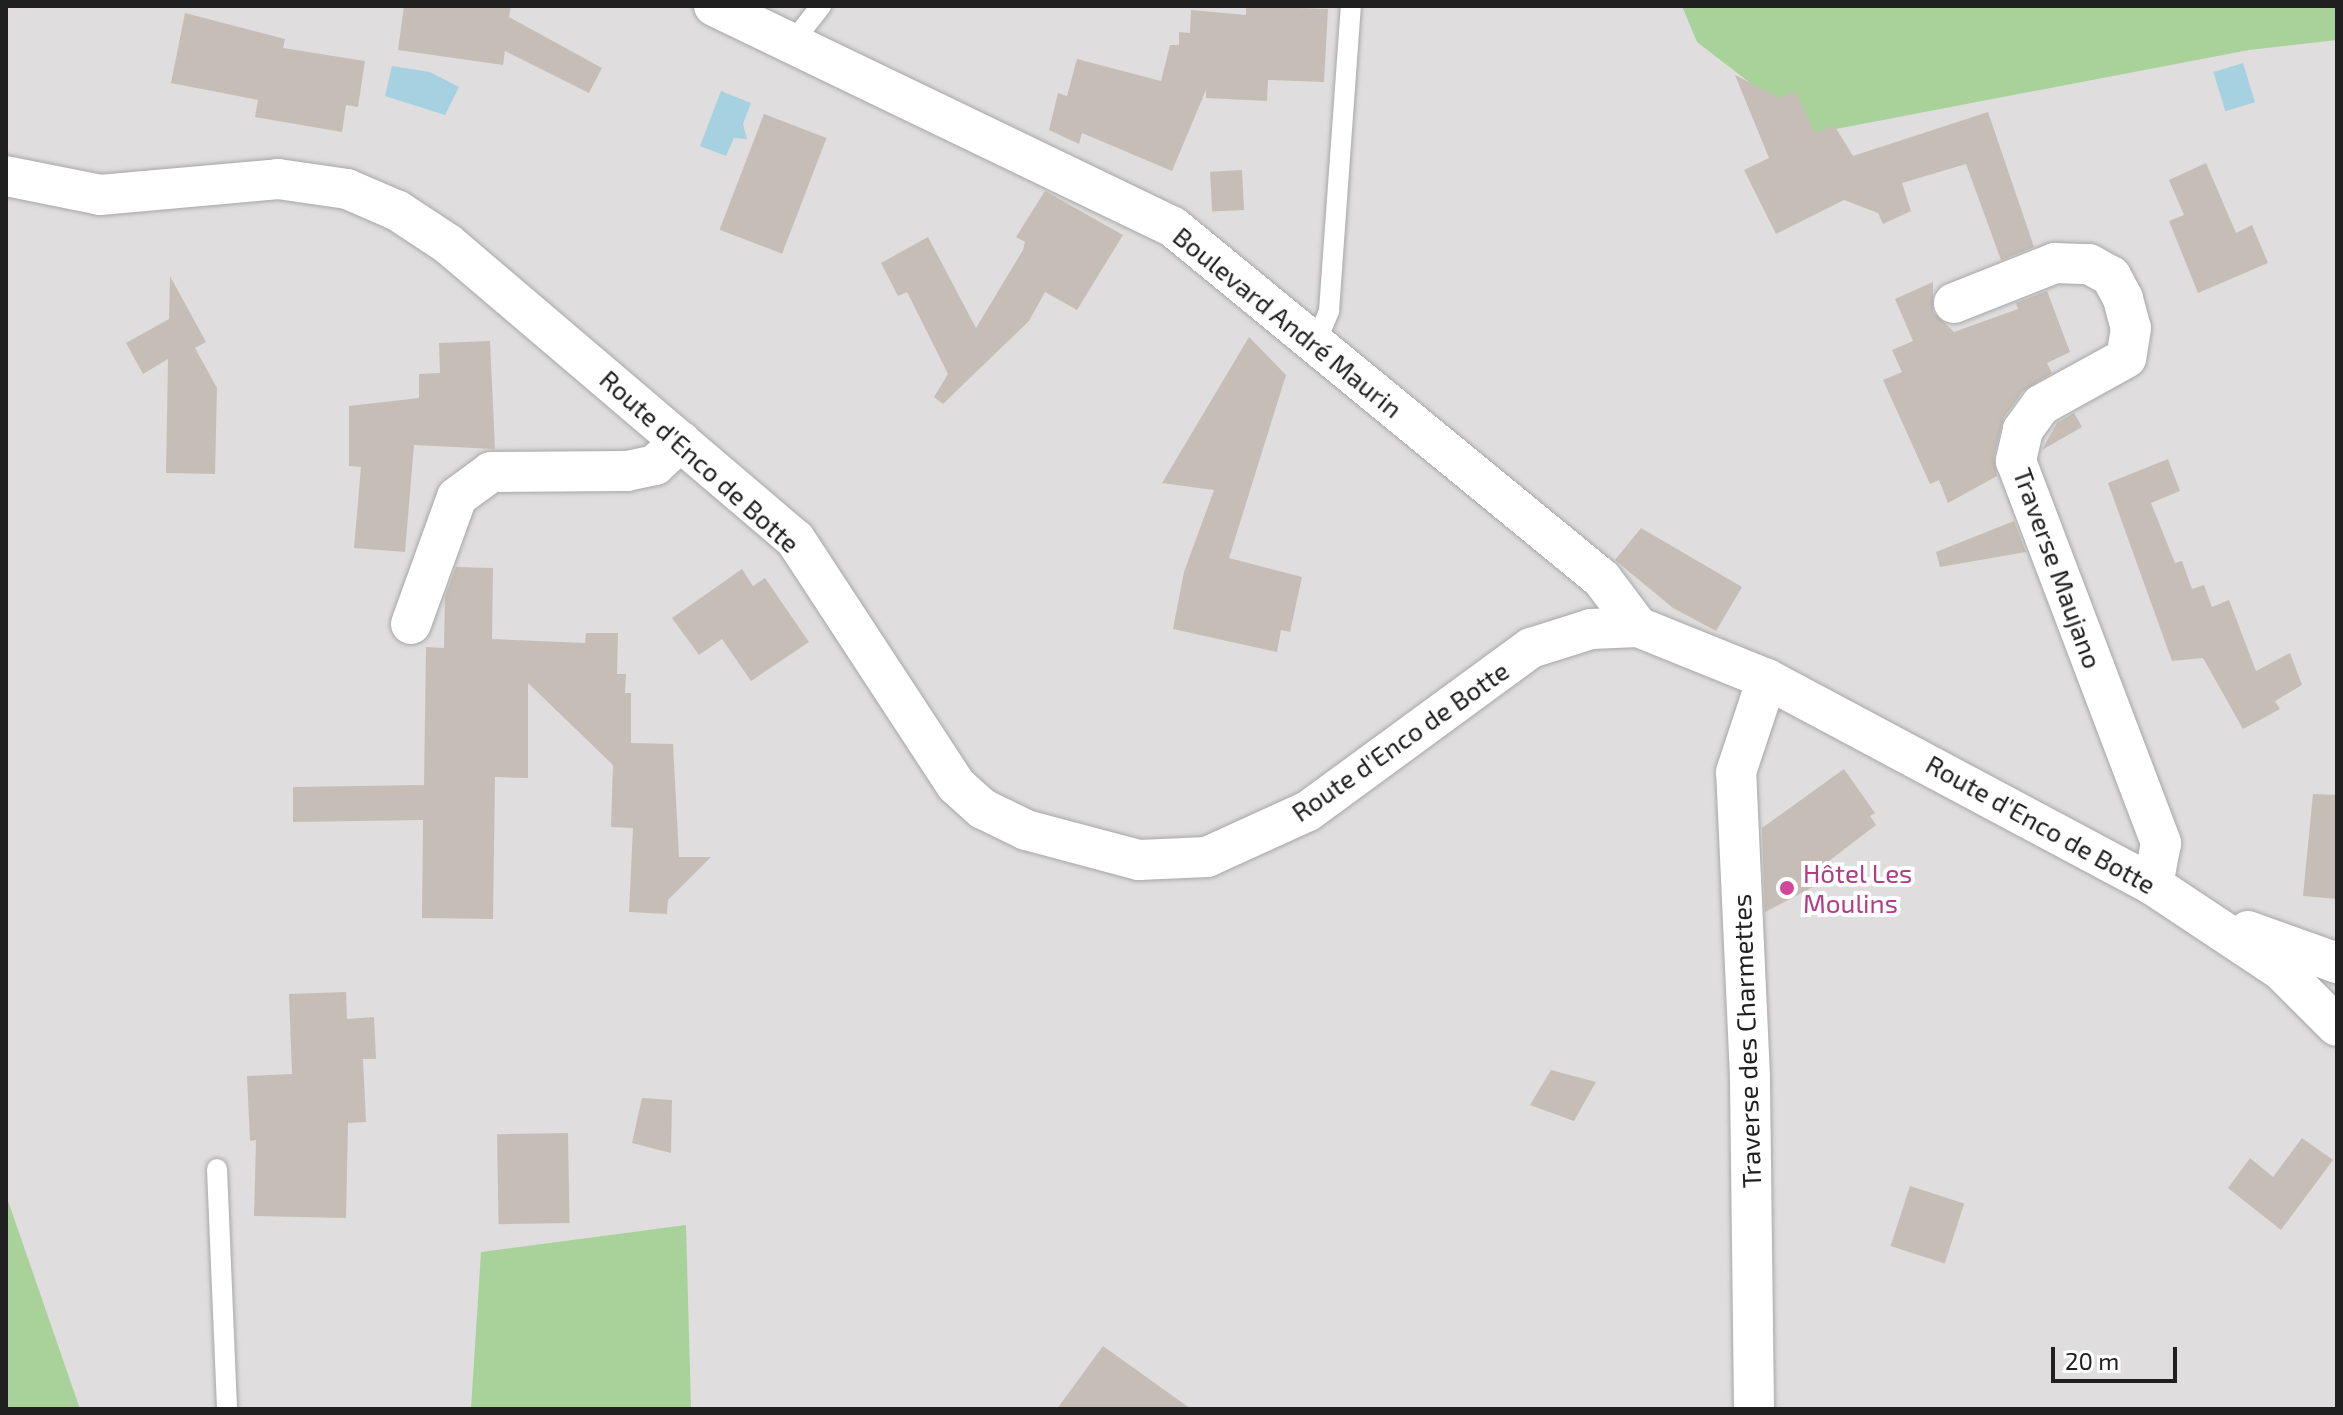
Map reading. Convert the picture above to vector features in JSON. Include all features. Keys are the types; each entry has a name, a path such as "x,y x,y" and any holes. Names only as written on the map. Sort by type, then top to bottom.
{"street":[{"name":"Boulevard André Maurin","path":"714,6 1173,227 1602,579 1638,627"},
{"name":"Route d'Enco de Botte","path":"6,176 100,195 278,179 347,189 398,211 448,244 795,539 956,785 983,809 1075,848 1139,860 1207,857 1308,811 1531,648 1591,629 1638,627 1767,679 2153,885 2203,914 2281,970 2337,1026"},
{"name":"Traverse Maujano","path":"1954,303 2055,263 2089,264 2111,276 2123,299 2131,328 2126,358 2041,405 2023,430 2016,461 2161,843 2153,885"},
{"path":"411,624 457,497 491,472 627,471 655,465 681,441"},
{"name":"Traverse des Charmettes","path":"1754,1409 1750,1077 1736,772 1767,679"},
{"path":"2203,914 2337,963"}],"lane":[{"path":"792,43 821,6"},
{"path":"1316,342 1329,311 1351,6"},
{"path":"217,1169 227,1409"}],"shaded area":[{"path":"6,6 2337,6 2337,1409 6,1409"}],"green space":[{"path":"1682,6 2337,6 2337,40 2249,50 1815,133 1697,42"},
{"path":"6,1195 80,1409 6,1409"},
{"path":"686,1225 691,1409 471,1409 481,1252"}],"water":[{"path":"2243,63 2255,102 2225,111 2213,72"},
{"path":"392,66 430,72 459,87 445,115 385,96"},
{"path":"721,91 751,103 743,124 747,139 734,138 726,156 700,146"}],"building":[{"path":"404,6 511,6 509,17 602,68 589,93 505,51 503,65 398,50"},
{"path":"1246,6 1328,9 1324,82 1268,80 1267,101 1206,98 1206,90 1172,171 1082,133 1079,144 1049,130 1058,93 1067,96 1077,59 1161,81 1170,45 1179,45 1179,32 1190,33 1191,10 1246,15"},
{"path":"185,13 285,39 283,48 365,61 358,107 346,105 342,132 255,117 258,100 171,83"},
{"path":"1735,75 1780,98 1795,91 1815,133 1834,125 1853,156 1988,112 2034,247 2001,260 1966,164 1902,183 1911,211 1883,224 1878,213 1844,200 1776,234 1744,170 1769,158"},
{"path":"764,114 827,138 782,254 720,230"},
{"path":"2206,163 2236,233 2252,225 2268,263 2198,293 2169,221 2184,215 2169,180"},
{"path":"1242,170 1244,210 1212,212 1210,172"},
{"path":"1045,191 1123,235 1077,310 1045,292 1029,321 943,404 934,397 948,374 907,292 898,296 881,263 928,237 976,328 1023,250 1025,242 1016,237"},
{"path":"170,276 206,342 195,348 217,388 215,474 166,473 168,359 143,374 126,343 169,319"},
{"path":"1933,282 1933,312 1954,332 2018,309 2016,303 2047,291 2070,352 2047,363 2052,373 2023,391 2004,417 1994,456 1997,476 1948,503 1939,480 1930,484 1883,380 1902,372 1892,350 1913,341 1895,299"},
{"path":"1249,337 1286,375 1229,558 1302,577 1290,632 1281,630 1277,652 1173,629 1184,572 1214,490 1162,483"},
{"path":"490,341 495,449 414,445 405,552 354,548 361,467 349,466 349,406 419,398 419,374 440,373 439,343"},
{"path":"2074,413 2082,427 2042,450 2057,423"},
{"path":"2168,459 2180,491 2151,503 2175,563 2182,561 2192,589 2204,585 2212,607 2229,600 2256,671 2290,653 2302,685 2275,701 2280,709 2243,729 2203,658 2172,661 2108,483"},
{"path":"2014,521 2026,552 1940,567 1936,552"},
{"path":"1641,528 1742,587 1716,631 1673,608 1615,560"},
{"path":"456,567 493,568 492,639 585,643 586,633 618,633 617,674 626,674 625,693 631,693 631,743 673,744 679,857 711,857 668,900 667,914 629,912 633,828 611,827 613,765 528,683 528,778 495,777 493,919 422,918 423,820 293,822 293,787 424,785 426,647 444,648 445,597"},
{"path":"742,569 753,586 765,578 809,642 751,681 722,639 699,655 672,618"},
{"name":"Hôtel Les Moulins","path":"1844,769 1875,813 1870,816 1876,825 1829,861 1836,875 1765,912 1762,828"},
{"path":"2313,794 2337,795 2337,899 2303,896"},
{"path":"346,992 347,1019 374,1017 376,1059 363,1059 366,1122 348,1123 346,1218 254,1216 256,1140 250,1141 247,1076 292,1074 289,994"},
{"path":"1551,1070 1596,1082 1574,1121 1530,1105"},
{"path":"642,1098 672,1100 671,1153 632,1143"},
{"path":"568,1133 570,1223 499,1224 497,1134"},
{"path":"2302,1138 2333,1160 2281,1230 2228,1188 2250,1158 2273,1177"},
{"path":"1910,1186 1964,1204 1945,1264 1891,1246"},
{"path":"1103,1346 1191,1409 1057,1409"}],"place":[{"name":"Hôtel Les Moulins","path":"1787,888"}]}
